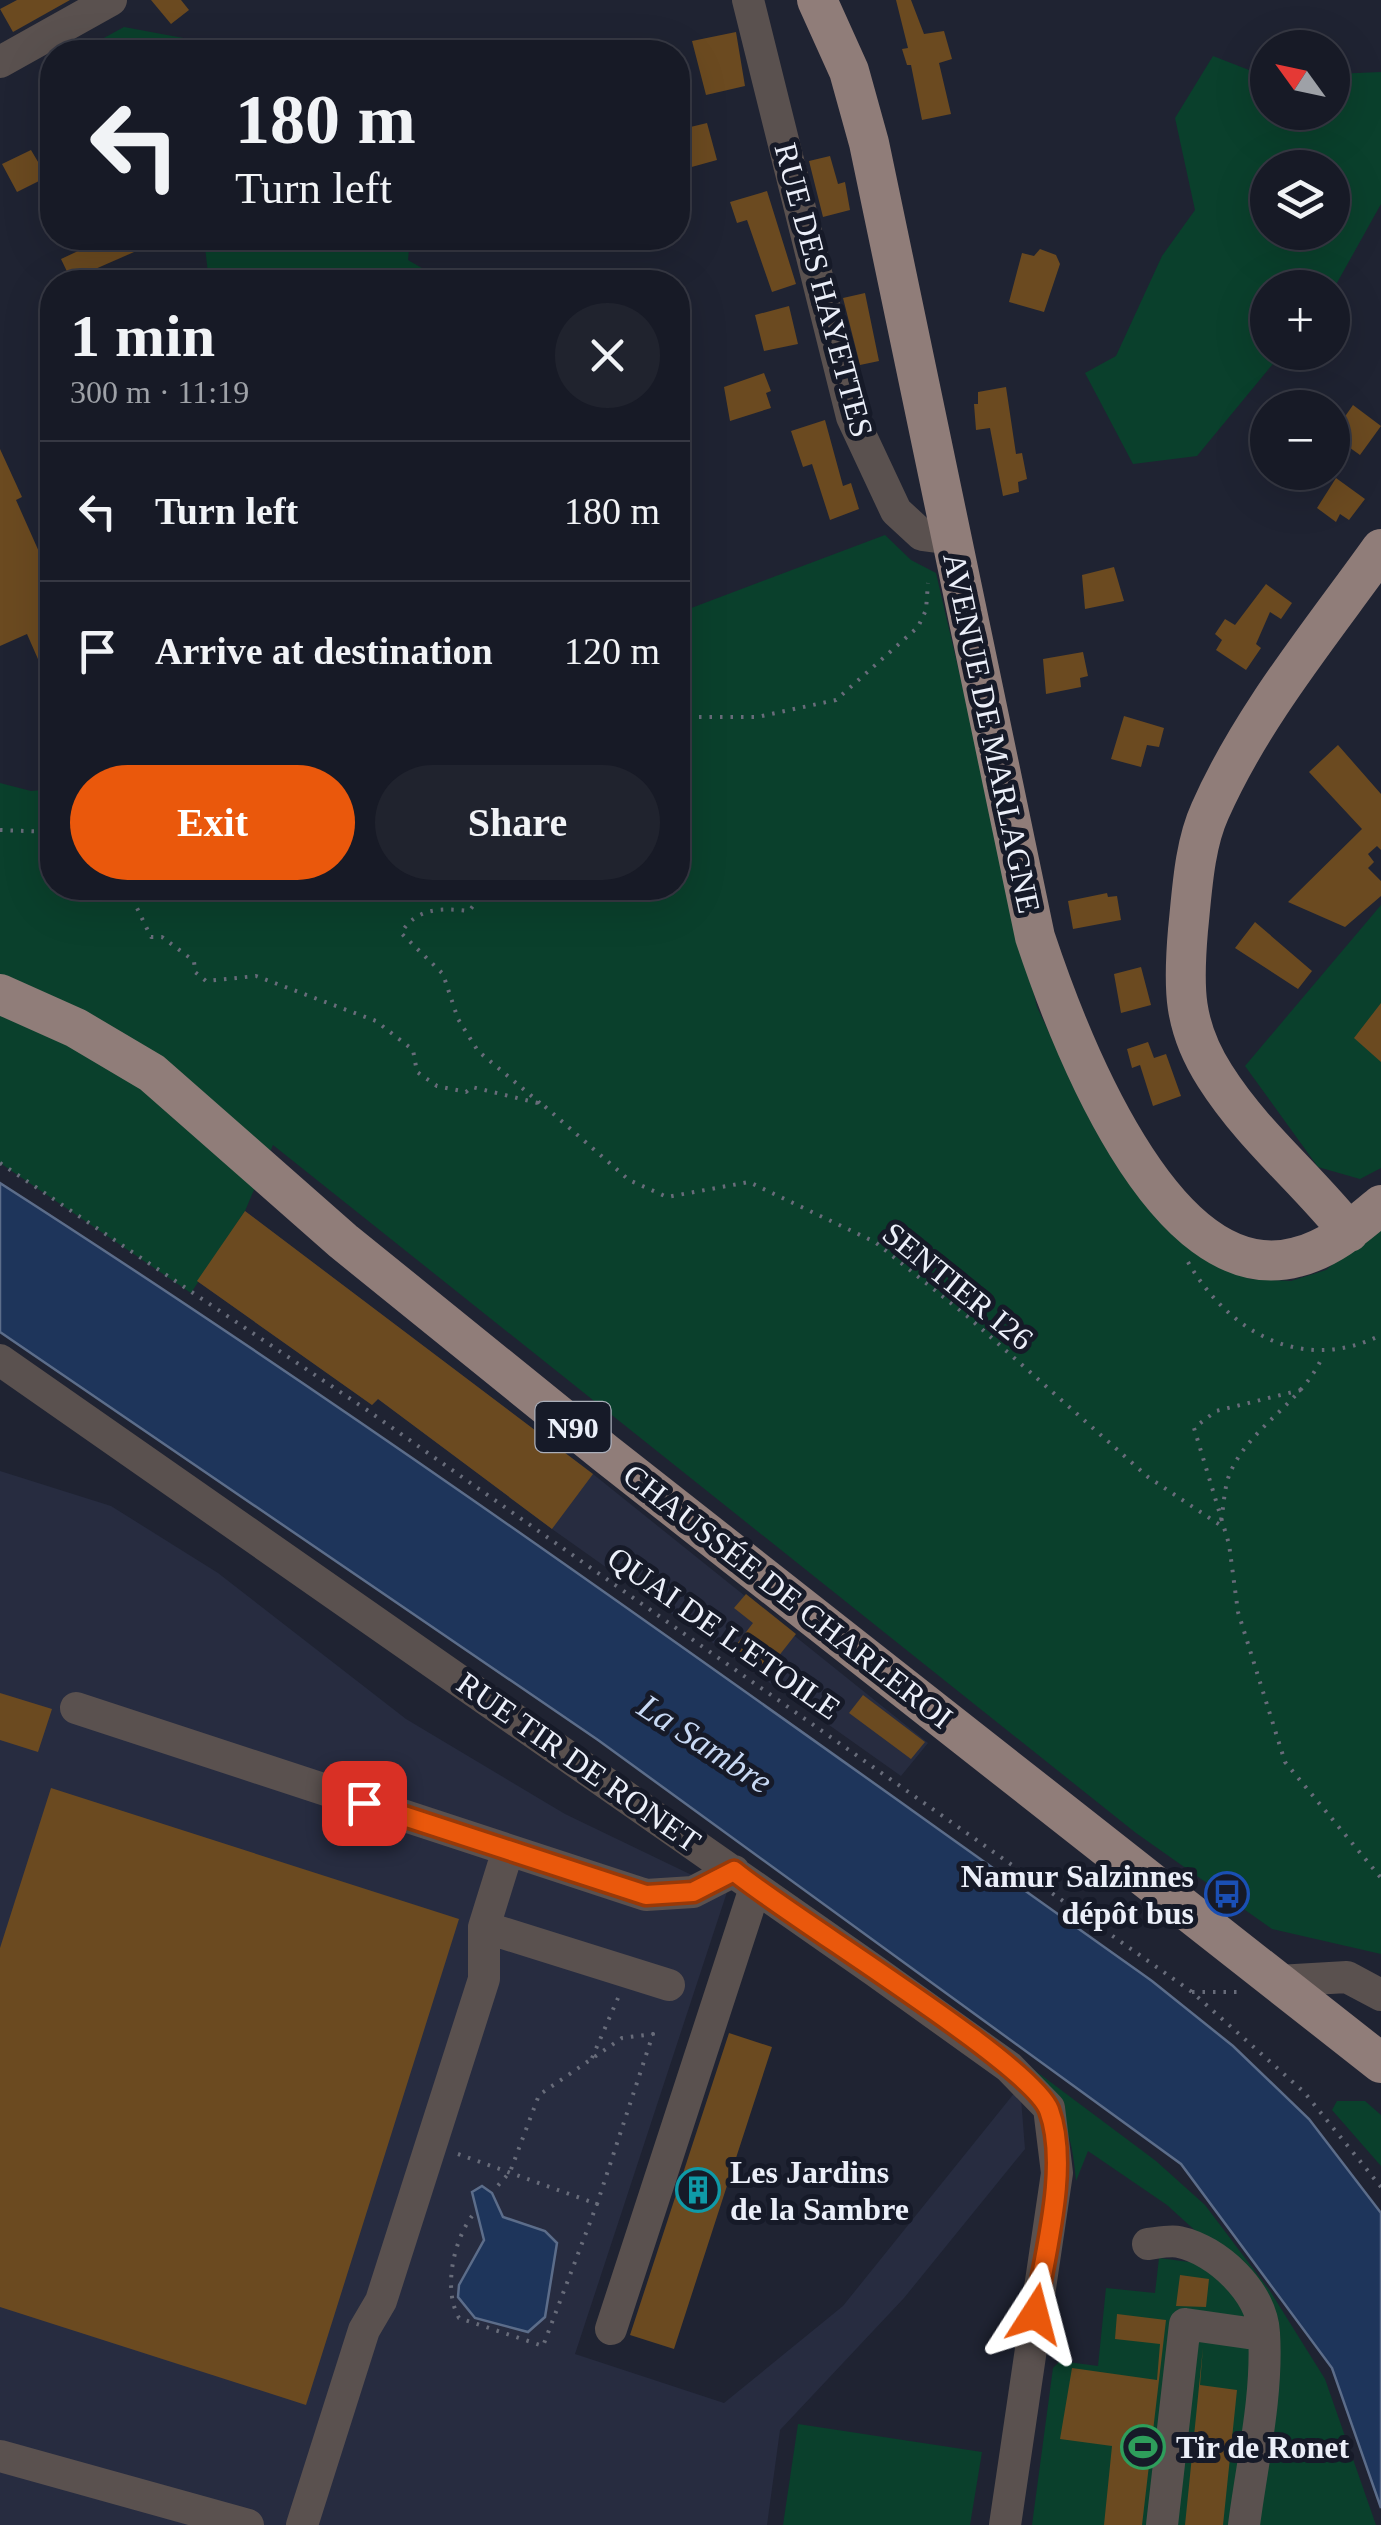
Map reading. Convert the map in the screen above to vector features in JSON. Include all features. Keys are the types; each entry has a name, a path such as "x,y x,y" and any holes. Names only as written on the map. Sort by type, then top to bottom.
{"main road":[{"name":"AVENUE DE MARLAGNE","path":"818,0 849,71 868,143 942,539 1035,937 1080,1057 1105,1110 1163,1196 1193,1228 1222,1245 1257,1258 1286,1260 1312,1252 1349,1232 1381,1204"},
{"path":"1349,1232 1258,1136 1214,1075 1194,1034 1183,990 1192,886 1208,814 1256,724 1381,550"},
{"name":"CHAUSSÉE DE CHARLEROI","path":"0,994 76,1028 152,1073 344,1241 605,1453 1381,2063"}],"street":[{"path":"0,62 111,0"},
{"name":"RUE DES HAYETTES","path":"748,0 852,417 896,511 922,535 942,539"},
{"name":"RUE TIR DE RONET","path":"0,1360 1009,2067 1049,2108 1057,2174 1004,2525"},
{"path":"76,1708 646,1895 693,1892 744,1880 611,2329"},
{"path":"302,2525 484,1980 484,1927 508,1850"},
{"path":"484,1927 669,1986"},
{"path":"1278,1981 1347,1977 1381,1995"},
{"path":"1148,2244 1177,2241 1222,2263 1259,2312 1264,2330 1262,2382 1244,2525"},
{"path":"1162,2525 1185,2324 1248,2332"},
{"path":"0,2456 248,2525"}],"path":[{"path":"690,716 757,718 836,700 918,628 926,610 942,539"},
{"path":"0,830 40,832"},
{"name":"SENTIER I26","path":"136,900 151,937 162,937 194,961 195,972 206,981 256,976 376,1020 413,1050 417,1072 437,1086 466,1092 472,1087 542,1104 630,1180 667,1198 749,1182 875,1242 967,1316 1148,1478 1220,1525"},
{"path":"477,900 470,911 442,908 410,919 401,932 443,974 458,1019 478,1051 542,1104"},
{"name":"QUAI DE L'ETOILE","path":"0,1163 384,1422 1192,1992 1304,2092 1381,2188"},
{"path":"1220,1525 1230,1473 1267,1424 1314,1378 1324,1353"},
{"path":"1301,1390 1216,1411 1194,1428 1220,1525 1229,1544 1238,1612 1285,1762 1381,1878"},
{"path":"592,2058 629,1973"},
{"path":"472,2216 450,2280 451,2304 460,2318 543,2346 597,2204 652,2034 622,2038 539,2095 510,2172 493,2191"},
{"path":"431,2144 597,2204"}],"shaded area":[{"path":"245,1211 593,1474 928,1743 901,1776 552,1529 378,1399 372,1405 197,1281"},
{"path":"0,1471 111,1506 218,1573 406,1719 565,1814 727,1892 575,2354 724,2403 843,2306 1020,2086 1025,2149 904,2298 780,2430 767,2525 0,2525"}],"green space":[{"path":"124,27 194,40 100,40"},
{"path":"1213,56 1250,70 1250,130 1350,130 1350,73 1381,72 1381,204 1344,270 1250,270 1250,370 1268,370 1197,456 1133,464 1085,373 1116,356 1162,256 1195,210 1175,118"},
{"path":"205,250 409,250 408,260 425,270 208,270"},
{"path":"885,535 911,560 936,573 1037,1007 1088,1115 1200,1251 1250,1279 1291,1281 1326,1270 1381,1223 1381,1954 1272,1929 1136,1833 273,1145 245,1211 191,1293 0,1163 0,783 40,790 40,900 690,900 690,608"},
{"path":"1381,905 1381,1168 1360,1179 1318,1167 1245,1066"},
{"path":"1029,2066 1156,2161 1205,2205 1270,2291 1325,2379 1376,2525 1257,2525 1278,2332 1233,2265 1167,2205 1088,2151 1076,2181 1063,2119"},
{"path":"1337,2101 1365,2101 1381,2115 1381,2166 1332,2110"},
{"name":"Tir de Ronet","path":"1159,2258 1212,2265 1256,2329 1235,2525 1032,2525 1053,2368 1060,2361 1098,2366 1106,2288 1155,2293"},
{"path":"798,2424 982,2452 970,2525 783,2525"}],"water":[{"name":"La Sambre","path":"0,1183 292,1376 580,1575 1152,1981 1233,2046 1309,2119 1381,2213 1381,2508 1332,2368 1181,2164 598,1740 0,1332"},
{"path":"482,2186 492,2193 503,2217 545,2231 557,2243 545,2317 528,2332 475,2318 458,2297 459,2285 484,2240 472,2192"}],"building":[{"path":"17,0 70,0 13,32 0,9"},
{"path":"151,0 181,0 189,10 171,24"},
{"path":"896,0 911,0 924,34 944,31 952,59 939,63 951,114 922,120 911,65 907,65 902,49 908,48"},
{"path":"736,32 745,86 706,95 692,41"},
{"path":"707,123 717,160 690,167 690,127"},
{"path":"31,150 40,165 40,180 17,192 2,164"},
{"path":"830,156 838,184 845,182 850,210 823,217 809,161"},
{"path":"767,191 796,284 772,292 747,220 737,223 730,202"},
{"path":"1040,249 1056,255 1060,264 1044,312 1009,302 1022,253 1034,256"},
{"path":"80,250 139,250 93,270 66,270 61,259"},
{"path":"865,293 879,361 860,365 843,298"},
{"path":"789,306 798,344 764,351 755,315"},
{"path":"764,373 771,391 766,393 771,408 730,421 724,387"},
{"path":"1006,387 1016,454 1022,453 1027,479 1018,482 1019,492 1003,496 990,428 976,430 974,404 978,404 978,392"},
{"path":"1353,405 1381,426 1360,455 1350,448"},
{"path":"825,420 843,486 851,483 859,509 830,520 812,464 803,467 791,431"},
{"path":"0,449 22,497 16,500 40,554 40,664 27,634 0,646"},
{"path":"1350,488 1365,499 1349,520 1340,514 1336,522 1317,508 1328,490"},
{"path":"1114,567 1124,601 1085,609 1082,575"},
{"path":"1266,584 1292,603 1281,619 1270,612 1256,644 1261,648 1246,670 1216,650 1222,640 1215,634 1225,619 1235,625"},
{"path":"1083,652 1088,676 1080,678 1081,687 1046,694 1043,659"},
{"path":"1124,716 1164,728 1159,747 1147,745 1141,767 1111,759"},
{"path":"1338,745 1381,794 1381,850 1377,846 1368,854 1374,862 1368,868 1381,881 1381,896 1345,927 1288,902 1362,829 1309,772"},
{"path":"1107,893 1108,897 1117,896 1121,920 1073,929 1068,901"},
{"path":"1255,922 1312,971 1298,989 1235,948"},
{"path":"1141,967 1151,1005 1121,1013 1114,974"},
{"path":"1381,1003 1381,1062 1354,1038"},
{"path":"1148,1042 1154,1058 1166,1054 1181,1096 1153,1106 1140,1065 1132,1068 1127,1049"},
{"path":"245,1211 593,1474 552,1529 378,1399 372,1405 197,1281"},
{"path":"746,1594 796,1634 763,1676 730,1653 753,1623 734,1608"},
{"path":"0,1693 52,1709 38,1752 0,1740"},
{"path":"863,1695 925,1742 911,1759 849,1713"},
{"path":"51,1788 459,1919 306,2405 0,2307 0,1948"},
{"name":"Les Jardins de la Sambre","path":"729,2033 772,2047 674,2349 630,2335"},
{"path":"1180,2275 1209,2279 1206,2307 1176,2306"},
{"path":"1117,2314 1166,2320 1142,2525 1104,2525 1112,2446 1060,2439 1072,2368 1157,2380 1160,2344 1115,2339"},
{"path":"1203,2347 1200,2385 1237,2390 1223,2525 1185,2525"}],"place":[{"name":"Namur Salzinnes dépôt bus","path":"1227,1894"},
{"name":"Les Jardins de la Sambre","path":"698,2190"},
{"name":"Tir de Ronet","path":"1143,2447"}],"route":[{"path":"364,1803 646,1895 693,1892 734,1871 1009,2067 1049,2108 1057,2174 1035,2314"}]}
